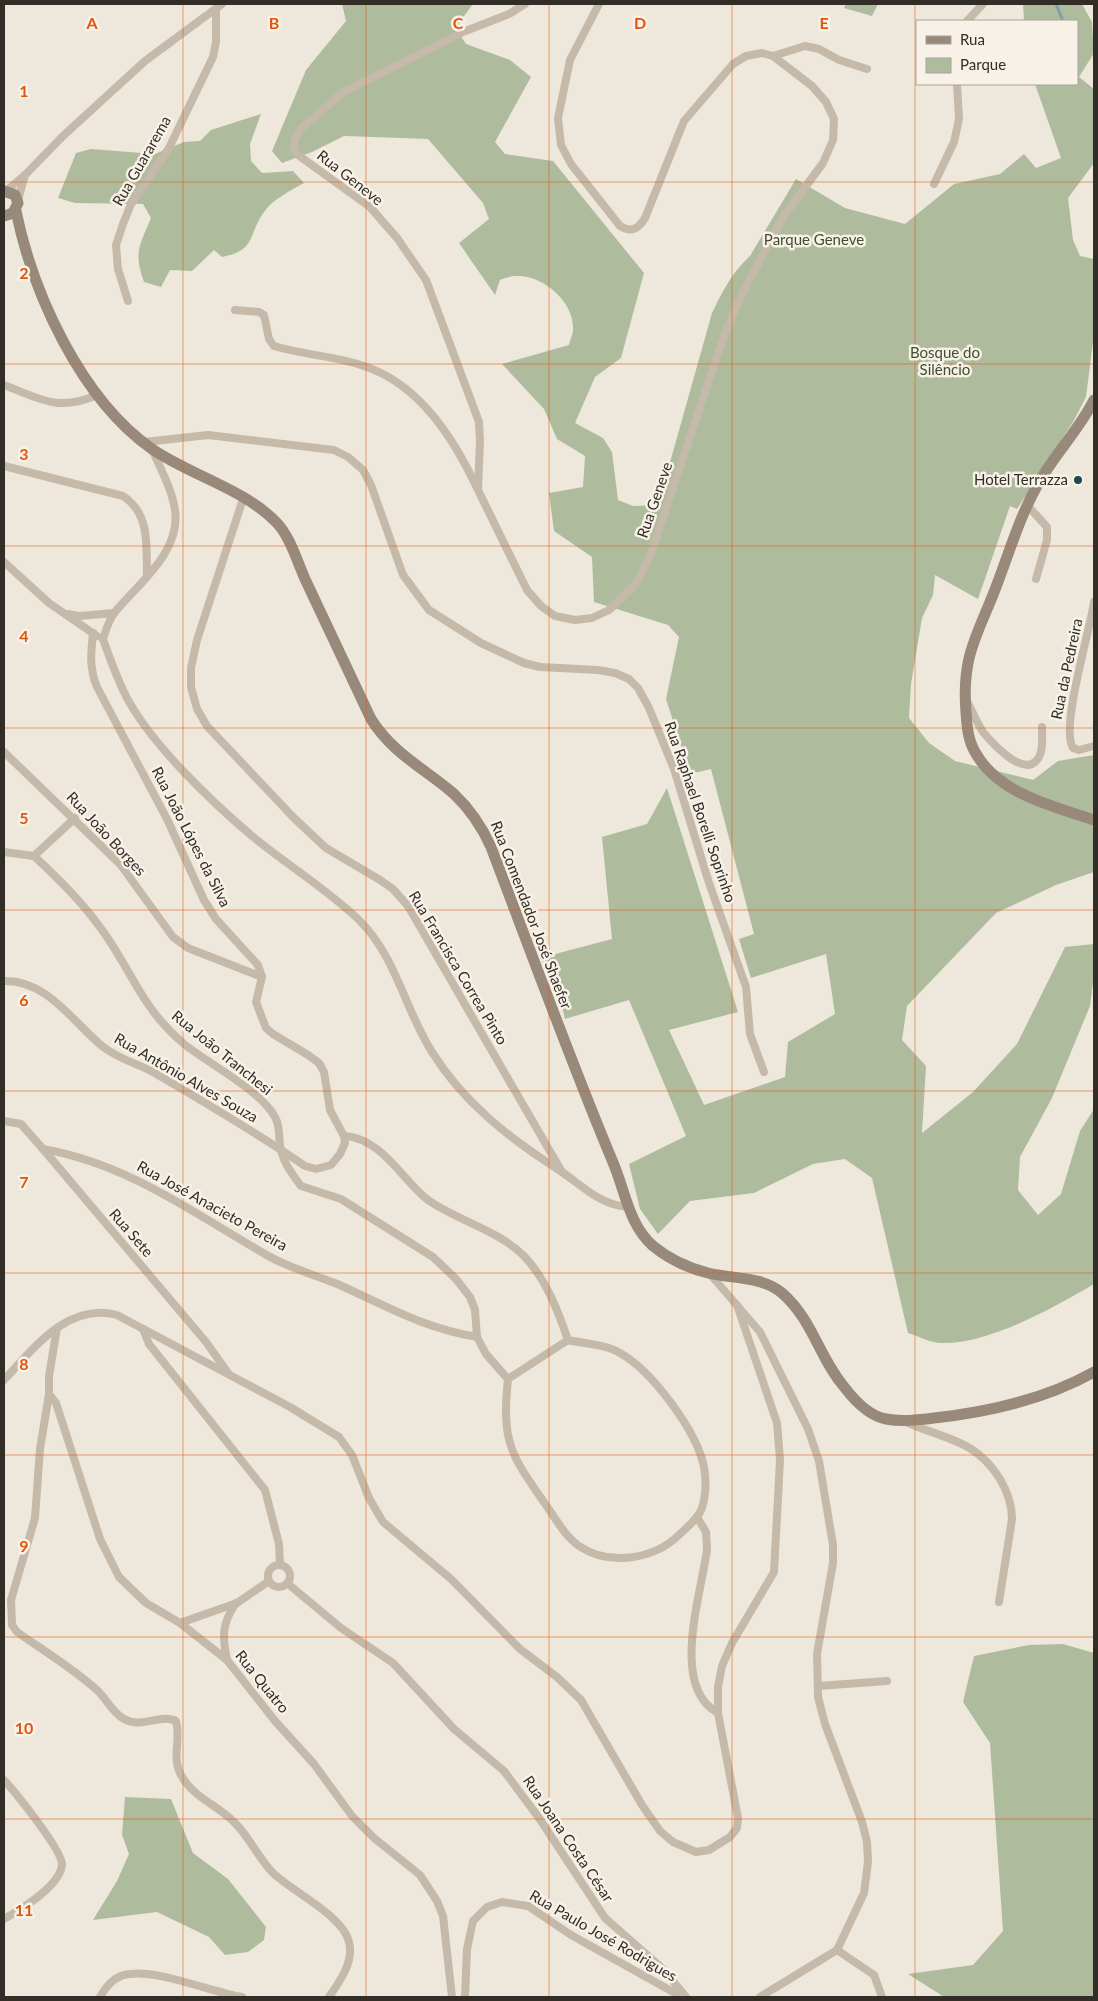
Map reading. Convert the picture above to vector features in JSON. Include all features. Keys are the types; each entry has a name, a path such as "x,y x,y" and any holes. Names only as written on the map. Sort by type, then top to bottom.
{"street":[{"name":"Rua Geneve","path":"525,4 509,14 463,32 343,92 301,129 295,138 294,149 298,155 370,207 397,238 426,280 479,422 478,490 527,590 541,606 555,616 575,620 592,618 610,610 636,584 651,553 725,333 739,300 782,217 823,163 833,140 834,119 826,102 812,86 773,56"},
{"path":"599,4 570,60 558,118 561,145 571,164 620,226 626,230 634,230 645,218 684,122 702,98 733,64 746,56 762,53 773,56 805,46 819,49 839,60 868,69"},
{"path":"968,20 983,4"},
{"path":"5,191 25,175 63,136 145,62 219,6"},
{"name":"Rua Guararema","path":"128,301 118,269 116,245 131,204 168,148 213,57 219,6"},
{"path":"934,184 954,142 959,119 957,85"},
{"path":"11,211 25,175"},
{"path":"5,191 11,192 11,211"},
{"name":"Rua Comendador José Shaefer","path":"11,211 40,290 74,361 97,395 117,417 148,445 270,516 283,532 371,720 380,734 391,746 453,794 479,822 492,848 574,1069 615,1167 628,1207 644,1236 658,1250 690,1268 710,1274 751,1280 780,1291 796,1307 812,1329 841,1384 855,1400 883,1418 905,1421 958,1415 1035,1397 1066,1386 1094,1372"},
{"path":"235,310 259,312 264,315 269,339 274,346 365,366 407,388 435,417 462,455 478,490"},
{"path":"4,385 52,403 68,404 97,395"},
{"path":"1094,400 1038,483 973,639 965,670 967,734 975,754 995,775 1017,791 1094,820"},
{"name":"Rua Raphael Borelli Soprinho","path":"148,445 208,434 334,450 348,457 363,470 371,485 404,575 430,610 480,643 524,663 540,667 598,670 629,679 638,688 650,708 674,769 709,884 746,987 750,1034 764,1072"},
{"path":"103,639 114,613 148,577 163,556 173,535 175,524 171,495 148,445"},
{"path":"4,466 123,496 134,503 144,523 148,577"},
{"name":"Rua Francisca Correa Pinto","path":"243,499 197,640 191,668 191,687 197,709 207,726 294,818 326,848 393,889 408,906 562,1172"},
{"path":"1028,505 1047,527 1047,540 1036,579"},
{"path":"4,562 49,603 103,639 128,699 161,747 252,836 359,920 385,957 403,989 431,1052 449,1075 506,1135 562,1172 601,1201 628,1207"},
{"name":"Rua da Pedreira","path":"1094,602 1070,711 1068,734 1073,748 1079,750 1094,746"},
{"path":"66,614 79,616 114,613"},
{"name":"Rua João Lópes da Silva","path":"93,633 90,659 91,673 97,687 167,819 204,900 216,918 255,960 262,978"},
{"path":"965,697 983,731 998,748 1022,764 1030,765 1037,761 1042,748 1042,727"},
{"name":"Rua João Borges","path":"4,752 75,818 120,864 173,937 188,948 262,978"},
{"path":"4,852 34,856 75,818"},
{"name":"Rua João Tranchesi","path":"34,856 76,896 110,940 139,993 155,1016 184,1044 230,1077 271,1111 278,1123 280,1148 288,1168 301,1186 341,1199 433,1257 456,1279 470,1297 475,1310 477,1337 486,1354 508,1379"},
{"path":"262,978 256,1002 261,1017 273,1034 308,1054 324,1072 330,1110 344,1136 368,1145 389,1159 428,1200 505,1243 523,1256 547,1289 568,1340"},
{"name":"Rua Antônio Alves Souza","path":"4,981 25,984 49,995 98,1042 116,1056 151,1071 312,1168 323,1168 336,1161 344,1149 344,1136"},
{"name":"Rua Sete","path":"4,1121 20,1124 43,1149 206,1342 229,1375"},
{"name":"Rua José Anacieto Pereira","path":"43,1149 66,1153 130,1175 267,1256 354,1291 425,1325 477,1337"},
{"path":"710,1274 756,1326 773,1355 808,1429 819,1461 833,1546 833,1563 817,1654 818,1686 825,1724 862,1822 867,1842 868,1862 864,1893 837,1950 760,1997"},
{"path":"4,1380 57,1328 82,1314 102,1311 117,1315 290,1407 339,1438 352,1455 369,1498 383,1522 451,1579 520,1649 582,1700 642,1805 660,1831 673,1842 696,1852 709,1850 730,1837 736,1828 738,1818 718,1713 718,1688 722,1666 732,1643 770,1582 776,1553 776,1491 780,1460 777,1423 737,1305"},
{"name":"Rua Quatro","path":"57,1328 50,1360 49,1394 56,1404 100,1539 113,1567 119,1577 146,1603 180,1623 227,1660 275,1721 314,1764 352,1816 374,1838 420,1875 437,1901 446,1930 452,1997"},
{"path":"143,1329 149,1344 265,1490 280,1544 280,1565"},
{"path":"568,1340 608,1348 620,1353 652,1380 692,1435 704,1465 704,1494 697,1517 671,1543 650,1555 605,1557 579,1546 562,1529 516,1462 510,1449 506,1421 508,1379 568,1340"},
{"path":"49,1394 42,1440 35,1518 11,1600 12,1625 17,1632 98,1691 116,1713 124,1719 145,1723 167,1719 176,1721 176,1763 183,1779 200,1796 233,1820 274,1873 332,1917 346,1933 350,1942 349,1960 344,1973 329,1997"},
{"path":"905,1421 973,1448 991,1465 1002,1482 1012,1508 1012,1519 999,1602"},
{"path":"697,1517 706,1532 707,1549 691,1653 694,1677 700,1694 710,1709 718,1713"},
{"path":"280,1565 288,1570 290,1576 287,1583 278,1587 269,1581 268,1575 271,1569 280,1565"},
{"path":"180,1623 237,1603 269,1581"},
{"name":"Rua Joana Costa César","path":"287,1583 341,1628 393,1662 454,1729 504,1771 535,1811 605,1918 663,1969 684,1997"},
{"path":"227,1660 222,1632 225,1621 237,1603"},
{"path":"818,1686 887,1681"},
{"path":"4,1780 56,1848 62,1864 58,1876 45,1890 4,1919"},
{"name":"Rua Paulo José Rodrigues","path":"466,1997 466,1949 473,1921 487,1907 502,1902 528,1906 571,1936 684,1997"},
{"path":"837,1950 874,1975 882,1997"},
{"path":"100,1997 108,1985 121,1976 137,1973 154,1974 220,1994 242,1997"}],"green space":[{"path":"342,4 473,4 459,23 462,38 466,44 510,60 531,77 495,142 505,154 553,161 644,273 621,358 595,377 575,423 603,438 612,452 618,500 633,506 658,505 712,313 728,283 750,256 796,179 845,208 905,224 954,184 1000,174 1024,154 1036,168 1061,158 1035,85 1078,85 1078,20 1024,20 1023,4 1082,4 1092,22 1094,53 1079,77 1094,89 1094,163 1068,198 1073,240 1080,256 1094,259 1094,334 1086,397 1073,422 1017,509 1010,506 978,599 935,575 933,595 922,618 911,684 909,718 929,743 955,761 1033,780 1058,761 1094,755 1094,872 1056,885 996,913 907,1006 902,1040 926,1066 922,1133 973,1092 1017,1044 1065,947 1094,944 1094,975 1090,1006 1052,1098 1020,1157 1018,1190 1038,1215 1061,1194 1080,1131 1094,1109 1094,1284 1020,1323 1000,1331 960,1342 937,1343 908,1333 872,1178 845,1159 813,1164 754,1193 690,1201 658,1234 640,1209 629,1164 686,1136 629,1000 565,1019 556,981 540,958 612,939 602,837 647,824 667,788 738,1012 669,1030 704,1105 785,1077 788,1042 835,1014 826,954 751,978 739,939 754,934 711,769 690,774 666,699 679,637 668,625 594,602 592,557 554,531 549,493 583,487 585,456 557,439 544,409 502,364 569,345 573,332 572,320 569,309 563,300 546,285 526,277 516,276 500,280 495,295 459,243 489,219 483,203 428,139 344,136 312,152 282,163 272,151 306,70 346,21"},
{"path":"846,4 878,4 872,16 844,8"},
{"path":"261,114 250,144 251,161 262,173 293,171 304,183 268,207 250,241 241,250 222,257 214,250 192,271 170,270 161,287 144,282 139,263 139,249 151,218 143,204 75,203 58,198 76,153 91,149 155,154 184,142 200,141 211,130"},
{"path":"1063,1644 1094,1653 1094,1997 944,1997 908,1974 973,1965 1003,1931 990,1743 963,1702 974,1656 1029,1645"},
{"path":"125,1797 171,1799 193,1853 228,1879 266,1927 264,1940 248,1952 225,1955 209,1937 157,1912 93,1920 117,1881 129,1854 122,1835"}],"waterway":[{"path":"1056,4 1063,20"}],"place":[{"name":"Hotel Terrazza","path":"1078,480"}],"park label":[{"name":"Parque Geneve","path":"814,240"},
{"name":"Bosque do Silêncio","path":"945,362"}]}
